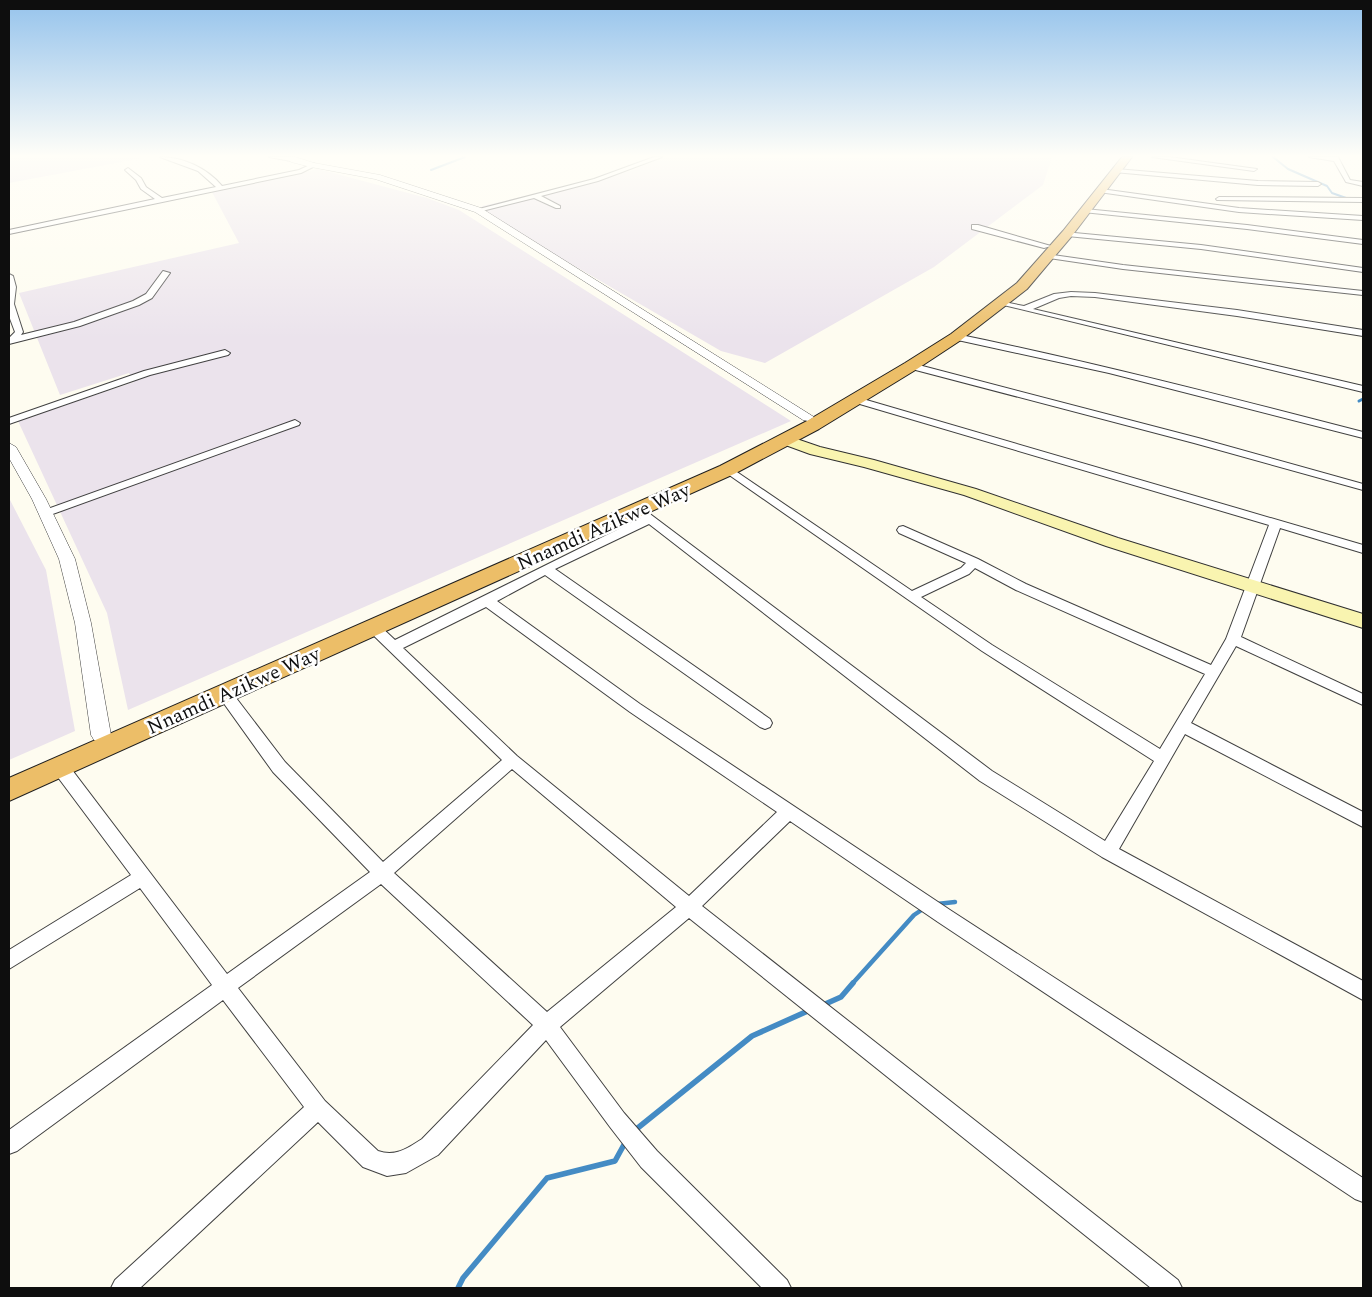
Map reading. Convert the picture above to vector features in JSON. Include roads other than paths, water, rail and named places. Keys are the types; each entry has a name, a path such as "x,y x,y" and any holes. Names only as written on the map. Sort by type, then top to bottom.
{"highway":[{"name":"Nnamdi Azikwe Way","path":"9,790 374,628 644,514 785,440 856,400 956,337 1022,286 1075,218"},
{"name":"Nnamdi Azikwe Way","path":"9,775 685,480 808,417 863,386 950,331 984,306 1068,234 1080,218"}],"main road":[{"path":"785,440 815,451 868,463 970,492 1112,542 1363,621"}],"street":[{"path":"10,230 70,218"},
{"path":"490,218 808,417"},
{"path":"1151,218 1247,227 1363,242"},
{"path":"975,227 1048,251 1123,266 1363,293"},
{"path":"1068,234 1201,247 1363,270"},
{"path":"11,340 77,324 136,303 149,296 166,273"},
{"path":"9,276 12,287 9,292 10,303 19,332 11,340"},
{"path":"1024,309 1057,296 1071,294 1095,295 1236,314 1363,334"},
{"path":"1000,303 1363,389"},
{"path":"956,337 1172,385 1363,435"},
{"path":"9,421 147,373 225,353"},
{"path":"911,366 1363,486"},
{"path":"856,400 1363,549"},
{"path":"46,513 295,423"},
{"path":"9,447 46,513 67,559 83,623 101,735"},
{"path":"728,470 987,648 1162,758"},
{"path":"393,647 487,601 644,514 986,776 1108,852 1363,991"},
{"path":"1108,852 1232,638 1276,522"},
{"path":"903,530 974,562 1021,587 1213,672"},
{"path":"912,596 965,571 974,562"},
{"path":"546,569 765,722"},
{"path":"487,601 635,708 944,916 1363,1192"},
{"path":"374,628 512,760 689,907 1170,1288"},
{"path":"1232,638 1363,700"},
{"path":"225,694 279,767 382,873 547,1025 617,1120 649,1159 779,1288"},
{"path":"1181,725 1363,820"},
{"path":"9,1143 382,873 512,760"},
{"path":"60,767 318,1108 371,1159 387,1165 406,1162 430,1147 547,1025 689,907 789,811"},
{"path":"9,960 143,877"},
{"path":"123,1288 318,1108"}],"waterway":[{"path":"1359,401 1363,399"},
{"path":"937,904 955,902"},
{"path":"852,984 914,915 923,909"},
{"path":"823,1005 841,997 853,983"},
{"path":"634,1131 752,1036 810,1010"},
{"path":"458,1288 463,1278 547,1178 615,1161 626,1141"}]}
